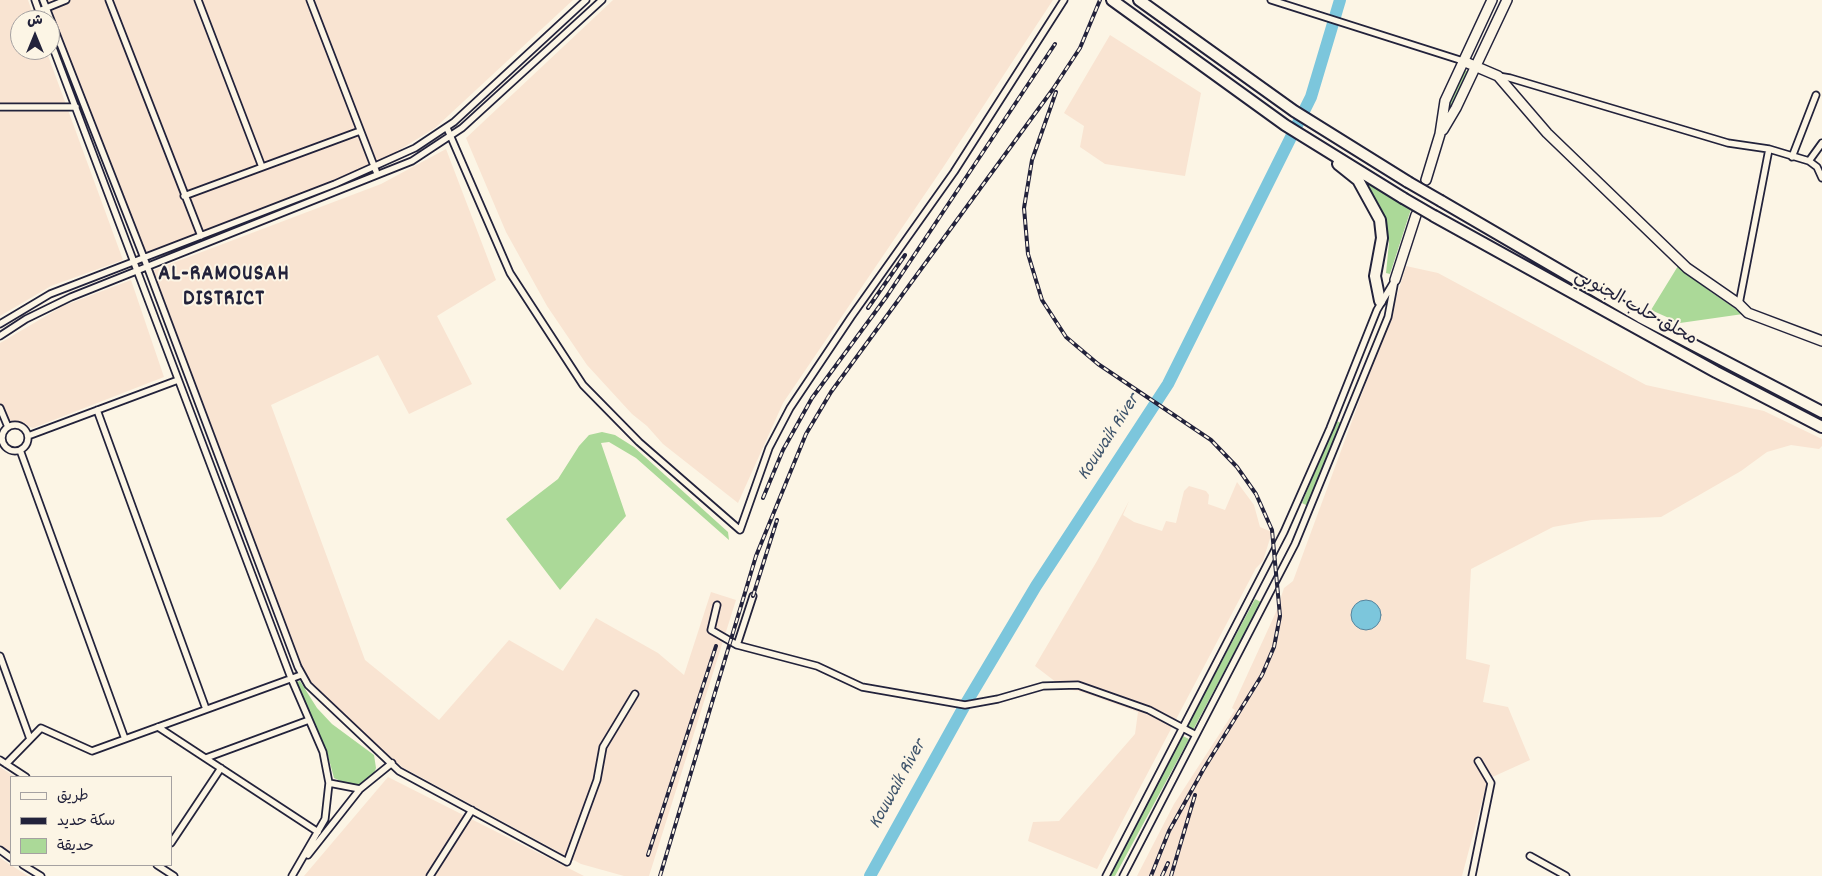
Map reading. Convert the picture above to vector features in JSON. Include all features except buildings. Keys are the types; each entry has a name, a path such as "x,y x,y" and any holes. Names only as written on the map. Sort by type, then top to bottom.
{"highway":[{"name":"محلق حلب الجنوبي","path":"1139,0 1294,111 1408,182 1640,317 1822,412"},
{"path":"1115,2 1285,125 1310,140 1358,180 1380,220 1382,238 1375,276 1380,301"},
{"name":"محلق حلب الجنوبي","path":"1310,140 1434,216 1707,368 1822,427"}],"main road":[{"path":"1426,180 1440,134 1445,101 1492,0"},
{"path":"1440,134 1456,108 1475,65 1508,0"},
{"path":"1463,61 1498,76 1547,133 1687,268 1739,304 1748,313 1822,341"},
{"path":"1395,280 1416,215"}],"street":[{"path":"43,0 144,258 301,675 314,691 399,771 567,862 597,780 603,747 635,694"},
{"path":"41,10 66,0"},
{"path":"109,0 201,236"},
{"path":"198,0 262,167"},
{"path":"310,0 378,176"},
{"path":"0,324 50,294 374,168 415,148 447,128 586,0"},
{"path":"0,336 42,310 147,266 412,161 451,137 602,0"},
{"path":"447,128 510,273 583,385 639,442 740,530 769,448 790,408 954,172 1064,0"},
{"path":"1272,0 1463,61"},
{"path":"528,53 535,60"},
{"path":"58,60 291,678 323,752 329,783 326,811 318,832 298,868"},
{"path":"1498,76 1728,143 1769,149 1809,161 1817,167 1822,178"},
{"path":"1792,157 1816,95"},
{"path":"0,107 76,107"},
{"path":"184,196 360,131"},
{"path":"1809,161 1822,143"},
{"path":"1739,304 1769,149"},
{"path":"1106,876 1284,532 1330,428 1380,301 1395,280"},
{"path":"1123,876 1295,544 1388,317 1395,280"},
{"path":"28,436 178,380"},
{"path":"0,408 8,427"},
{"path":"98,410 206,709"},
{"path":"20,426 28,436 27,444 20,450 12,451 7,448 2,438 8,427 20,426"},
{"path":"0,452 7,448"},
{"path":"20,450 125,739"},
{"path":"738,645 753,596"},
{"path":"716,605 712,630 738,645 817,666 862,687 965,705 998,699 1042,686 1078,685 1148,710 1196,735"},
{"path":"0,656 30,739"},
{"path":"6,764 41,728 92,752 301,675"},
{"path":"206,758 309,720"},
{"path":"158,727 318,832"},
{"path":"0,760 24,776"},
{"path":"1472,876 1491,783 1478,761"},
{"path":"292,876 360,789 392,763"},
{"path":"172,842 221,768"},
{"path":"329,783 360,789"},
{"path":"430,876 472,810"},
{"path":"1530,856 1566,876"},
{"path":"25,866 41,876"},
{"path":"159,866 174,876"}],"shaded area":[{"path":"0,0 28,0 32,10 10,10 10,60 50,60 123,260 51,286 0,316"},
{"path":"46,0 573,0 435,128 365,171 143,255 60,37 60,10 50,10"},
{"path":"613,0 1053,0 942,169 783,403 738,503 663,444 647,426 632,414 587,365 547,306 506,232 466,138"},
{"path":"1110,35 1201,93 1185,176 1105,164 1080,147 1084,126 1064,113"},
{"path":"446,149 496,280 437,316 472,384 409,414 378,355 271,405 365,660 439,720 509,640 563,671 596,618 658,653 684,675 711,592 736,600 649,876 624,876 581,864 402,767 309,686 149,272 381,184"},
{"path":"1406,266 1438,273 1646,385 1764,411 1822,439 1822,446 1819,449 1791,445 1767,452 1741,471 1661,517 1592,520 1553,527 1471,569 1466,659 1490,665 1483,702 1508,707 1530,760 1488,779 1462,876 1137,876 1174,804 1235,710 1232,708 1276,612 1284,588 1293,581 1391,315"},
{"path":"131,280 164,377 33,428 5,419 0,404 0,343 63,306"},
{"path":"1237,482 1254,505 1260,527 1272,532 1263,561 1256,568 1097,869 1028,841 1033,822 1059,821 1135,734 1138,712 1079,691 1065,689 1035,666 1097,561 1129,501 1123,515 1134,522 1162,531 1166,521 1176,523 1184,491 1189,486 1206,491 1209,495 1208,504 1225,510"},
{"path":"0,767 14,776 10,776 10,852 0,845"},
{"path":"388,777 584,876 304,876"},
{"path":"0,858 28,876 0,876"}],"green space":[{"path":"1462,70 1468,71 1451,108 1447,107"},
{"path":"1361,177 1411,209 1390,274 1386,273 1389,243 1385,219 1380,206"},
{"path":"1678,266 1743,314 1680,323 1651,310"},
{"path":"1336,421 1342,423 1308,506 1302,503"},
{"path":"602,432 615,435 634,447 728,532 729,540 636,458 609,442 601,443 626,516 560,590 506,519 558,479 579,446 589,435"},
{"path":"1255,599 1261,602 1193,730 1187,727"},
{"path":"300,681 317,708 332,724 374,755 376,768 373,776 358,785 349,785 334,778 327,752 296,682"},
{"path":"1183,736 1189,739 1115,876 1108,876"}],"water":[{"path":"1366,600 1377,604 1381,615 1377,626 1366,630 1355,626 1351,615 1355,604"}],"waterway":[{"name":"Kouwaik River","path":"870,876 965,705 1036,586 1168,384 1311,97 1340,0"}],"railway":[{"path":"660,876 756,556 806,434 831,392 1053,89 1080,48 1100,0"},
{"path":"763,498 783,450 812,398 887,296 1055,44"},
{"path":"1056,92 1032,160 1024,208 1028,254 1042,300 1066,337 1098,364 1211,440 1237,467 1256,494 1272,530 1280,616 1274,647 1262,675 1203,770 1169,831 1151,876"},
{"path":"868,308 905,255"},
{"path":"753,596 777,520"},
{"path":"648,855 716,646"},
{"path":"1171,876 1195,795"},
{"path":"1162,876 1168,863"}],"district":[{"name":"AL-RAMOUSAH DISTRICT","path":"224,288"}]}
